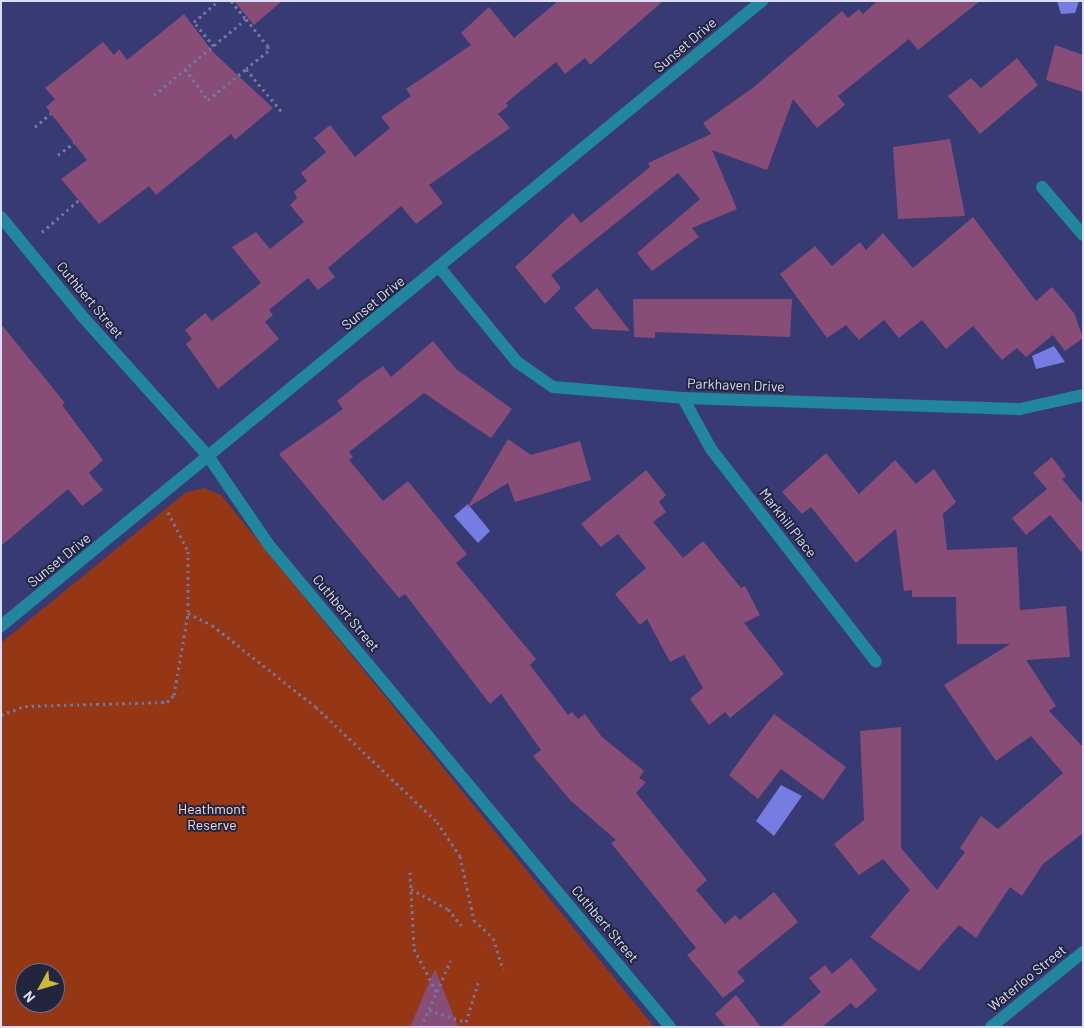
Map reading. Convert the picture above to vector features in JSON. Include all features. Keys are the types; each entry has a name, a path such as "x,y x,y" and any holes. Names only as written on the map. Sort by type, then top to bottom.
{"street":[{"name":"Sunset Drive","path":"1,626 440,268 754,4"},
{"path":"1042,187 1083,235"},
{"name":"Cuthbert Street","path":"1,216 82,316 208,456 269,544 670,1027"},
{"name":"Parkhaven Drive","path":"440,268 517,362 553,387 683,398 1020,409 1083,395"},
{"name":"Markhill Place","path":"683,398 711,449 876,662"},
{"name":"Waterloo Street","path":"991,1027 1083,952"}],"path":[{"path":"214,46 194,22 218,1"},
{"path":"185,69 208,100 268,51 268,46 231,1"},
{"path":"154,95 246,19"},
{"path":"246,69 282,112"},
{"path":"35,127 51,113"},
{"path":"58,155 74,143"},
{"path":"42,232 79,200"},
{"path":"1,716 25,706 167,702 174,695 188,613 188,551 157,498"},
{"path":"188,613 212,625 316,707 445,831 460,856 474,920 482,922 493,938 503,969"},
{"path":"410,872 414,949 437,993"},
{"path":"411,889 448,909 461,925"},
{"path":"421,1027 452,960"},
{"path":"429,1010 466,1022 478,983"}],"green space":[{"name":"Heathmont Reserve","path":"204,488 221,495 654,1027 1,1027 1,643 185,493"}],"shaded area":[{"path":"1057,1 1079,1 1075,13 1061,14"},
{"path":"1054,346 1065,362 1036,369 1032,356"},
{"path":"468,504 490,531 478,543 454,516"},
{"path":"781,785 802,796 774,836 756,821"}],"building":[{"path":"234,1 282,1 254,25"},
{"path":"558,1 663,1 590,65 585,58 565,74 556,62 506,103 508,106 498,114 510,128 429,185 443,203 416,224 401,206 328,268 335,277 318,290 308,278 269,310 273,315 265,322 279,339 218,389 186,344 192,339 185,330 205,313 212,321 261,283 232,247 256,232 270,249 304,222 290,205 297,198 294,192 307,181 301,173 326,152 314,138 330,125 355,157 390,128 381,117 411,96 406,89 471,45 461,33 489,7 514,38"},
{"path":"877,1 980,1 918,50 909,39 838,96 845,105 817,128 793,99 767,170 712,150 737,209 692,228 699,237 652,271 637,253 700,199 678,173 551,275 561,288 545,304 515,267 573,213 581,223 650,167 648,163 711,134 703,123 754,87 842,11 848,18 859,9 863,14"},
{"path":"184,14 213,52 273,108 235,140 231,134 156,195 149,186 99,224 61,179 87,160 46,107 55,99 45,88 103,42 114,55 119,49 127,60"},
{"path":"1055,45 1083,55 1083,92 1046,80"},
{"path":"1017,58 1038,85 980,134 948,96 971,78 981,88"},
{"path":"950,139 965,216 898,219 893,147"},
{"path":"973,217 1036,301 1052,287 1074,313 1083,338 1065,351 1053,335 1026,357 1017,348 1002,360 973,326 946,349 922,320 899,338 884,320 859,340 846,325 827,338 780,274 815,246 832,266 860,242 866,250 883,233 913,268"},
{"path":"597,288 630,331 592,329 574,308"},
{"path":"633,299 792,299 790,337 655,332 655,338 634,337"},
{"path":"1,324 65,403 62,405 103,460 89,473 103,490 82,506 68,489 1,546"},
{"path":"433,341 456,369 512,409 491,438 424,393 349,452 353,457 349,460 383,501 408,481 467,554 456,563 536,659 530,665 568,715 572,712 578,719 585,714 602,737 644,771 639,778 646,782 636,793 707,880 696,890 725,924 735,915 740,920 774,892 798,922 737,972 745,981 723,998 687,955 696,948 611,843 616,840 570,800 533,756 541,750 501,694 490,704 405,594 399,598 279,454 343,409 337,401 363,380 383,366 391,377"},
{"path":"508,439 531,455 580,441 591,480 515,502 508,483 467,508"},
{"path":"826,453 859,494 895,460 916,484 934,469 956,502 943,514 947,550 1017,547 1020,610 1066,606 1070,657 1026,660 1056,706 1049,711 1083,747 1083,833 1043,864 1022,896 1010,887 976,938 959,925 919,971 870,937 910,890 883,859 859,875 834,844 864,820 860,731 901,727 901,848 937,890 965,852 960,848 981,816 998,829 1063,773 1031,736 996,761 944,685 1010,644 957,644 956,597 912,597 912,590 904,591 896,529 856,563 811,507 802,514 782,492"},
{"path":"1052,457 1066,476 1062,479 1083,504 1083,554 1050,515 1026,535 1012,518 1047,489 1033,473"},
{"path":"646,470 666,495 659,502 666,512 653,522 683,558 703,541 741,588 745,586 760,615 744,623 784,674 730,718 725,712 709,725 690,699 703,688 684,655 670,662 647,619 640,625 615,594 646,568 618,534 601,547 581,524"},
{"path":"774,714 846,767 823,800 781,769 758,799 729,775"},
{"path":"851,958 877,990 856,1009 851,1003 822,1027 780,1027 821,992 809,978 825,965 832,974"},
{"path":"435,969 458,1027 410,1027"},
{"path":"736,995 761,1027 726,1027 715,1014"}]}
